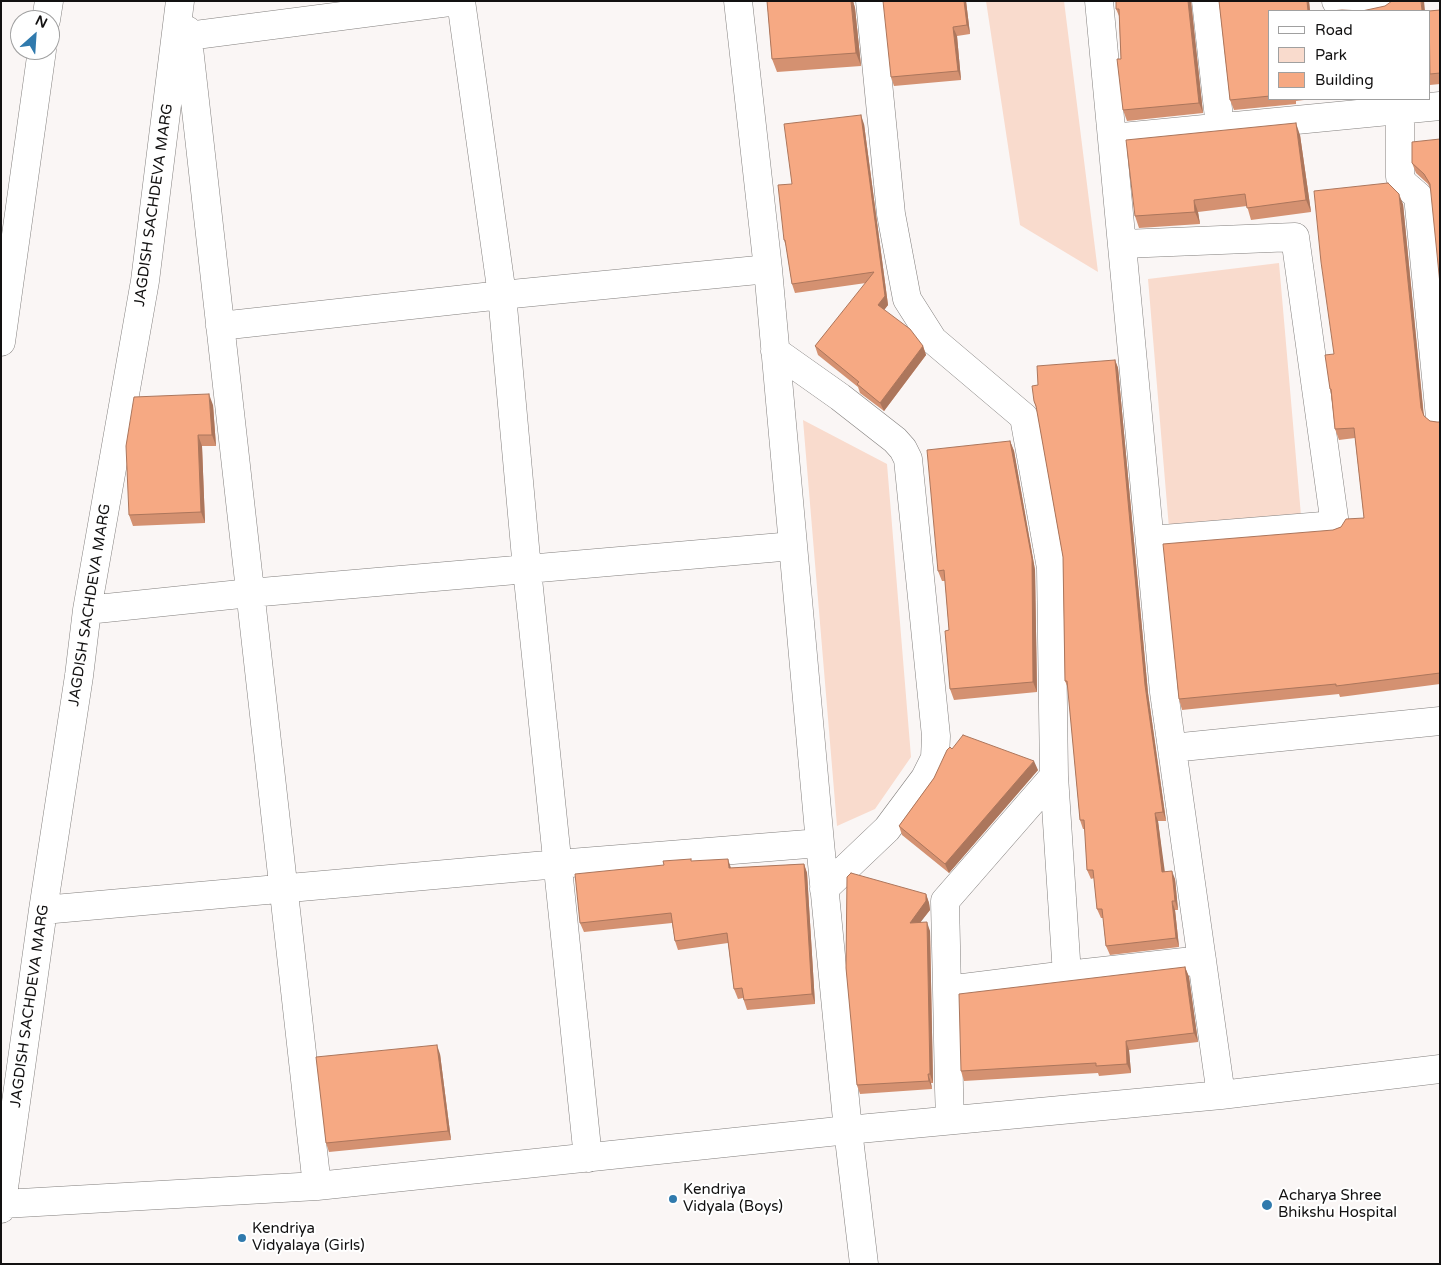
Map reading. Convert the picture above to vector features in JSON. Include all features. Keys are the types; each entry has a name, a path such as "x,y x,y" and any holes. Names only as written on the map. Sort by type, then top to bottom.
{"street":[{"name":"JAGDISH SACHDEVA MARG","path":"2,1207 42,910 79,676 87,610 145,281 180,1"},
{"path":"184,1 316,1186"},
{"path":"188,36 457,1"},
{"path":"461,1 502,295 527,569 588,1158"},
{"path":"738,1 768,269 824,889 848,1130 864,1264"},
{"path":"870,1 891,214 907,299 933,340 1024,417 1051,568 1054,776 1067,975"},
{"path":"1099,1 1164,692 1221,1095"},
{"path":"1206,1 1220,127"},
{"path":"1336,1 1338,4 1362,6 1385,1"},
{"path":"1,342 41,60"},
{"path":"1112,138 1440,106"},
{"path":"1400,110 1400,177 1404,184 1418,196 1440,417"},
{"path":"1123,244 1295,237 1335,525 1151,540"},
{"path":"220,326 502,295 768,269"},
{"path":"775,351 840,397 895,440 903,449 908,459 936,736 935,758 925,778 887,829 824,889"},
{"path":"87,610 250,593 794,546"},
{"path":"1172,748 1440,721"},
{"path":"950,1120 945,901 1054,776"},
{"path":"42,910 558,864 820,843"},
{"path":"947,990 1202,960"},
{"path":"2,1207 316,1186 848,1130 1221,1095 1440,1069"}],"green space":[{"path":"986,1 1064,1 1098,272 1020,225"},
{"path":"1279,263 1302,527 1171,552 1148,279"},
{"path":"803,420 887,464 911,757 875,809 837,826"}],"building":[{"path":"767,1 851,1 856,53 772,59"},
{"path":"883,1 964,1 967,25 953,27 958,71 891,77"},
{"path":"1116,1 1188,1 1199,103 1123,110 1117,59 1121,59 1119,9 1116,9"},
{"path":"1219,1 1307,1 1308,10 1268,10 1268,96 1230,100"},
{"path":"1392,1 1421,1 1422,10 1367,10 1385,6"},
{"path":"1440,10 1440,73 1431,74 1431,11"},
{"path":"861,115 885,296 878,305 910,329 923,346 880,403 857,384 859,382 815,346 874,272 792,284 784,240 778,185 792,184 784,124"},
{"path":"1296,123 1306,200 1247,208 1245,194 1194,200 1195,212 1135,216 1126,140"},
{"path":"1440,139 1440,284 1430,184 1424,174 1412,163 1412,142"},
{"path":"1388,183 1399,194 1421,408 1424,416 1430,421 1440,422 1440,673 1336,686 1336,684 1179,699 1163,544 1333,530 1341,527 1346,519 1364,518 1354,428 1335,429 1325,355 1334,354 1321,262 1314,191"},
{"path":"1115,360 1145,685 1163,812 1155,813 1162,872 1172,871 1175,901 1172,901 1176,938 1106,946 1102,909 1097,909 1093,870 1087,870 1084,820 1080,820 1067,681 1065,681 1063,557 1032,386 1038,385 1037,366"},
{"path":"209,394 212,435 198,435 201,512 129,515 126,446 134,397"},
{"path":"1010,441 1032,559 1033,682 950,689 945,631 949,630 944,570 938,571 927,450"},
{"path":"963,735 1034,761 945,864 899,826 934,778 947,750 950,747 952,749"},
{"path":"691,859 691,861 728,859 729,868 804,864 812,994 744,1000 742,988 734,989 727,933 675,941 671,913 580,923 575,874 664,865 663,861"},
{"path":"851,873 926,894 926,901 910,923 927,922 929,1081 857,1085 846,968 847,877"},
{"path":"1185,967 1194,1033 1126,1041 1127,1064 1096,1066 1096,1063 961,1071 959,994"},
{"path":"437,1045 448,1131 326,1143 316,1057"}],"place":[{"name":"Kendriya Vidyala (Boys)","path":"673,1199"},
{"name":"Acharya Shree Bhikshu Hospital","path":"1267,1205"},
{"name":"Kendriya Vidyalaya (Girls)","path":"242,1238"}]}
